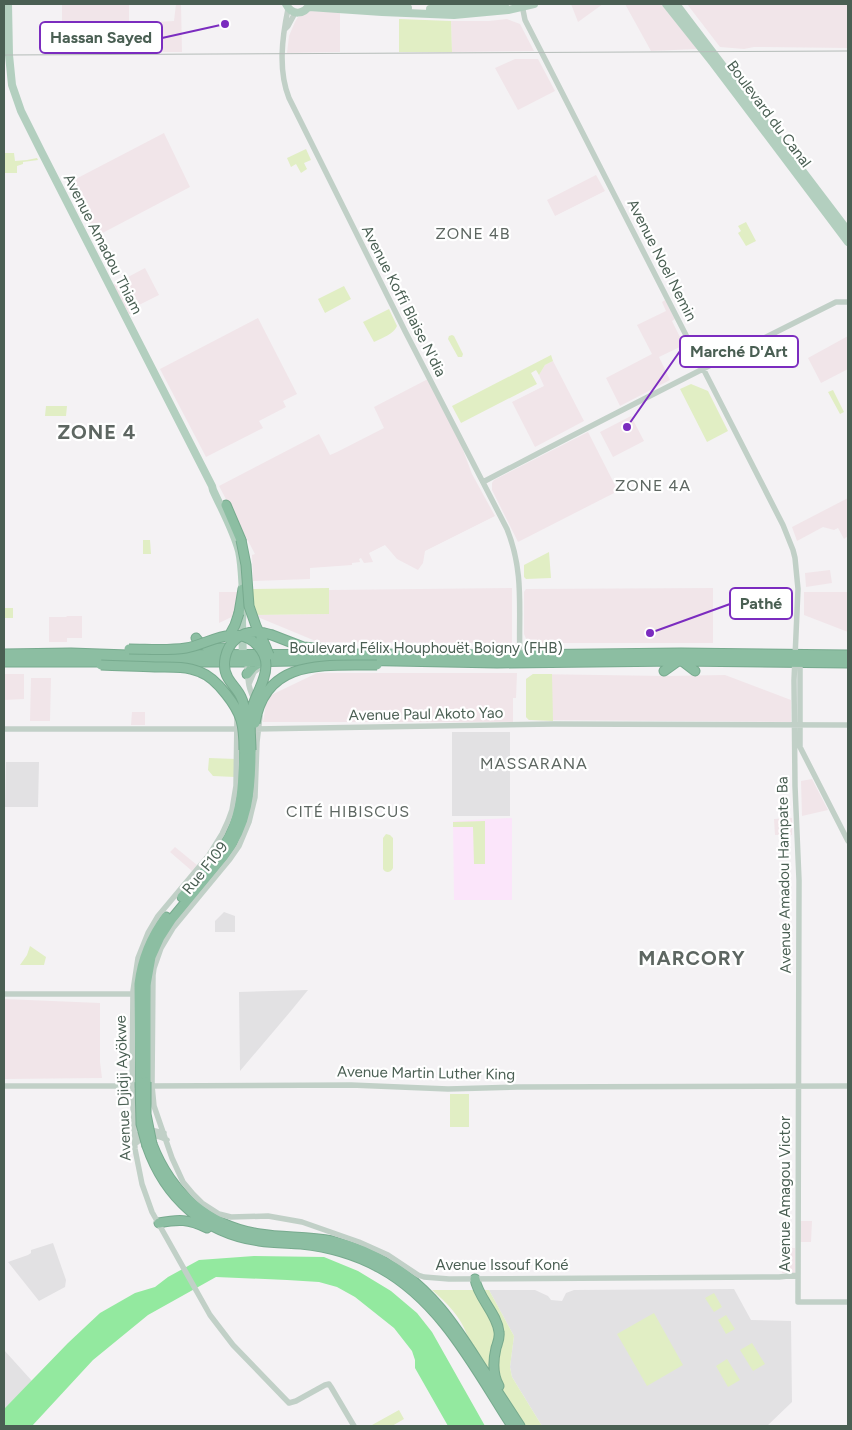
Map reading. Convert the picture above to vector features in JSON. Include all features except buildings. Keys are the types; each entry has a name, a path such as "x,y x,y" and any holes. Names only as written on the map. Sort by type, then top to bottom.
{"highway":[{"path":"226,505 241,540 246,565 249,606 270,662 269,678 248,718"},
{"path":"243,588 239,613 235,625 221,650 220,663 224,682 248,718"},
{"path":"248,718 241,698 228,678 225,667 226,655 230,646 233,641 243,634 261,632 303,647 374,654"},
{"path":"71,653 106,649 186,648 228,635 240,635 248,638 261,650 266,665 264,678 248,718 244,748"},
{"path":"196,638 201,644 230,648 245,658"},
{"path":"653,647 680,658 695,671"},
{"path":"716,647 726,655"},
{"name":"Boulevard Félix Houphouët Boigny (FHB)","path":"4,654 71,653 245,658 374,654 520,659"},
{"name":"Boulevard Félix Houphouët Boigny (FHB)","path":"680,658 726,655 848,664"},
{"name":"Boulevard Félix Houphouët Boigny (FHB)","path":"4,662 233,661 245,658 260,665 346,660 422,662 520,659 797,659 848,656"},
{"path":"664,671 680,658"},
{"path":"45,661 101,665 181,667 198,671 212,678 225,692 240,715 244,732 244,748 250,788 244,818 231,847 171,920 160,938 152,957 146,985 143,1084 149,1145 156,1169 178,1200 197,1216 218,1229 242,1238 336,1250 372,1264 397,1279 422,1300 446,1326 512,1426"},
{"path":"233,661 242,667 246,674 253,667 260,665"},
{"path":"244,748 256,720 260,704 269,689 283,677 307,667 422,662"},
{"path":"149,1145 183,1196 221,1223 260,1234 317,1239 344,1245 394,1267 412,1280 449,1317 520,1426"},
{"path":"159,1224 181,1220 198,1224 219,1233 227,1233"},
{"path":"475,1279 477,1288 498,1329 499,1339 493,1363 495,1376 520,1426"}],"main road":[{"name":"Avenue Amadou Thiam","path":"8,4 10,73 14,93 21,111 212,486 239,551 243,588 245,658"},
{"path":"342,4 436,10 505,4"},
{"path":"290,8 304,11 309,5 454,15 498,11 534,4"},
{"name":"Boulevard du Canal","path":"666,4 848,242"},
{"name":"Boulevard du Canal","path":"676,4 848,231"},
{"name":"Avenue Amadou Thiam","path":"212,486 216,489 241,532 250,565 251,585 245,658"}],"street":[{"name":"Avenue Noel Nemin","path":"522,5 526,20 539,47 783,525 793,550 797,570 797,659"},
{"name":"Avenue Koffi Blaise N'dia","path":"290,8 288,26 285,29 282,70 286,91 508,529 517,559 520,592 520,659"},
{"path":"483,482 836,302 848,302"},
{"name":"Avenue Djidji Ayökwe","path":"245,658 246,674 237,710 248,718 236,729 244,748 232,810 216,845 165,906 148,933 138,958 133,994 143,1084 134,1141 142,1184 152,1212 210,1315 233,1344 289,1403 329,1384 354,1426"},
{"name":"Avenue Amadou Hampate Ba","path":"797,659 795,786 799,880 798,1086"},
{"path":"248,686 254,672 260,665"},
{"name":"Rue F109","path":"143,1084 154,968 161,948 173,928 239,846 252,813 255,797 259,729 248,718 258,708 250,694 246,674"},
{"name":"Avenue Paul Akoto Yao","path":"4,730 259,729 553,724 848,725"},
{"name":"Avenue Amadou Hampate Ba","path":"797,726 800,747 848,841"},
{"path":"244,748 245,738 249,737 257,742"},
{"path":"4,994 133,994"},
{"name":"Avenue Martin Luther King","path":"4,1086 143,1084 351,1085 448,1089 848,1086"},
{"name":"Avenue Issouf Koné","path":"143,1084 154,1106 172,1158 183,1182 198,1199 219,1214 231,1217 268,1216 302,1222 359,1242 388,1255 424,1277 475,1279 779,1277 798,1275"},
{"name":"Avenue Amagou Victor","path":"798,1086 798,1302 848,1302"},
{"path":"134,1141 141,1132 146,1130 164,1133"},
{"path":"134,1141 154,1135 167,1140"}],"shaded area":[{"path":"62,4 129,4 129,52 62,52"},
{"path":"176,4 181,4 182,52 156,52 156,22 174,21"},
{"path":"571,4 603,4 578,22"},
{"path":"625,4 661,4 697,49 651,51"},
{"path":"687,4 848,4 848,48 754,47 744,49 720,47"},
{"path":"309,11 340,12 340,52 287,53 289,36 295,22 298,17"},
{"path":"399,19 451,21 452,52 399,52"},
{"path":"507,19 520,24 534,51 452,52 451,21"},
{"path":"515,59 538,59 555,91 518,110 495,68"},
{"path":"164,133 190,187 93,238 91,235 94,232 68,183"},
{"path":"306,149 311,160 304,163 307,169 301,173 296,164 291,167 287,158"},
{"path":"4,153 14,153 15,161 37,158 38,160 23,162 23,164 17,166 17,173 4,173"},
{"path":"596,175 605,191 555,216 547,200"},
{"path":"746,222 756,241 746,246 738,233 741,231 738,226"},
{"path":"145,268 159,295 135,307 139,314 129,314 113,285"},
{"path":"344,286 351,299 325,313 318,299"},
{"path":"665,300 675,319 672,321 684,345 659,357 670,380 620,406 606,378 652,354 637,325 666,311 662,302"},
{"path":"389,309 397,326 391,334 374,342 363,322"},
{"path":"258,318 297,394 283,401 286,407 259,421 263,428 206,457 160,369"},
{"path":"452,335 463,354 462,357 458,357 448,339"},
{"path":"848,336 848,369 821,383 808,358"},
{"path":"551,355 553,361 545,365 539,375 536,370 531,373 537,384 461,423 452,406"},
{"path":"553,361 584,421 535,447 512,402 544,386 539,375 545,365"},
{"path":"428,379 459,439 472,474 495,516 425,551 423,563 418,570 397,559 385,545 369,553 373,562 364,563 361,558 359,559 360,562 352,563 352,565 310,568 310,579 253,581 252,555 255,554 219,486 319,434 330,455 384,428 374,407"},
{"path":"691,384 708,391 728,431 707,442 680,389"},
{"path":"833,390 844,412 840,414 828,392"},
{"path":"46,406 67,406 66,416 45,416"},
{"path":"631,416 644,441 613,457 600,432"},
{"path":"588,432 618,491 518,542 492,490 492,483 494,480"},
{"path":"848,498 848,536 844,539 838,528 834,530 823,527 797,541 792,527"},
{"path":"143,540 150,540 151,554 143,554"},
{"path":"549,552 551,578 526,579 524,577 524,565"},
{"path":"830,570 832,583 806,587 805,573"},
{"path":"329,588 329,614 253,615 253,589"},
{"path":"512,588 512,643 318,642 253,615 329,614 329,590"},
{"path":"713,588 713,643 532,643 527,641 524,634 524,592 526,589"},
{"path":"219,592 239,592 238,614 219,623"},
{"path":"804,592 848,592 848,632 804,615"},
{"path":"4,608 13,608 13,618 4,618"},
{"path":"82,616 82,638 67,638 67,642 49,642 49,617"},
{"path":"317,673 517,673 516,698 513,698 513,722 263,722 265,710 263,704 267,697"},
{"path":"4,674 24,674 24,699 4,700"},
{"path":"533,674 725,675 791,700 791,722 529,720 526,717 526,679"},
{"path":"533,674 552,674 553,721 529,720 526,717 526,679"},
{"path":"31,678 51,678 50,721 30,721"},
{"path":"132,712 145,712 145,725 131,725"},
{"path":"452,732 510,732 510,816 452,816"},
{"path":"209,758 236,759 235,777 213,776 208,770"},
{"path":"6,762 39,762 38,807 5,807"},
{"path":"812,779 828,810 802,816 801,781"},
{"path":"512,818 512,900 454,900 453,821"},
{"path":"792,818 792,835 775,835 774,819"},
{"path":"485,821 485,864 474,864 473,827 453,827 453,822"},
{"path":"386,834 393,838 393,868 388,872 383,869 383,838"},
{"path":"175,847 197,865 192,871 170,852"},
{"path":"224,912 235,916 235,932 215,932 215,921"},
{"path":"30,946 46,957 44,965 20,965 27,955"},
{"path":"308,990 290,1012 240,1071 239,992"},
{"path":"4,999 100,1003 100,1062 102,1078 4,1079"},
{"path":"450,1094 469,1094 469,1127 450,1127"},
{"path":"800,1221 812,1221 811,1242 800,1242"},
{"path":"53,1243 66,1280 65,1287 39,1301 8,1262 28,1255 31,1253 31,1250"},
{"path":"783,1248 795,1248 795,1273 782,1273"},
{"path":"254,1256 324,1257 358,1271 391,1291 417,1313 432,1332 485,1426 448,1426 415,1368 412,1351 394,1328 355,1297 337,1287 319,1282 216,1277 148,1315 93,1360 32,1426 4,1426 4,1409 100,1313 135,1293 155,1287 168,1277 199,1260"},
{"path":"734,1289 751,1320 791,1321 792,1402 767,1426 542,1426 512,1377 510,1367 514,1336 489,1290 535,1290 548,1296 551,1300 562,1301 566,1293 574,1290"},
{"path":"432,1290 489,1290 514,1336 510,1367 512,1377 542,1426 524,1426 457,1316"},
{"path":"714,1293 722,1307 714,1312 705,1298"},
{"path":"654,1313 683,1365 647,1386 617,1334"},
{"path":"726,1315 735,1329 726,1334 718,1320"},
{"path":"752,1343 765,1364 753,1371 740,1350"},
{"path":"4,1350 32,1381 4,1409"},
{"path":"727,1359 740,1380 728,1387 716,1366"},
{"path":"399,1410 404,1419 392,1426 372,1425"}],"railway":[{"path":"4,55 848,51"}],"place":[{"name":"Hassan Sayed","path":"225,24"},
{"name":"Marché D'Art","path":"627,427"},
{"name":"Pathé","path":"650,633"}],"district":[{"name":"ZONE 4B","path":"473,233"},
{"name":"ZONE 4","path":"97,432"},
{"name":"ZONE 4A","path":"653,485"},
{"name":"MASSARANA","path":"534,763"},
{"name":"CITÉ HIBISCUS","path":"348,811"},
{"name":"MARCORY","path":"692,958"}]}
